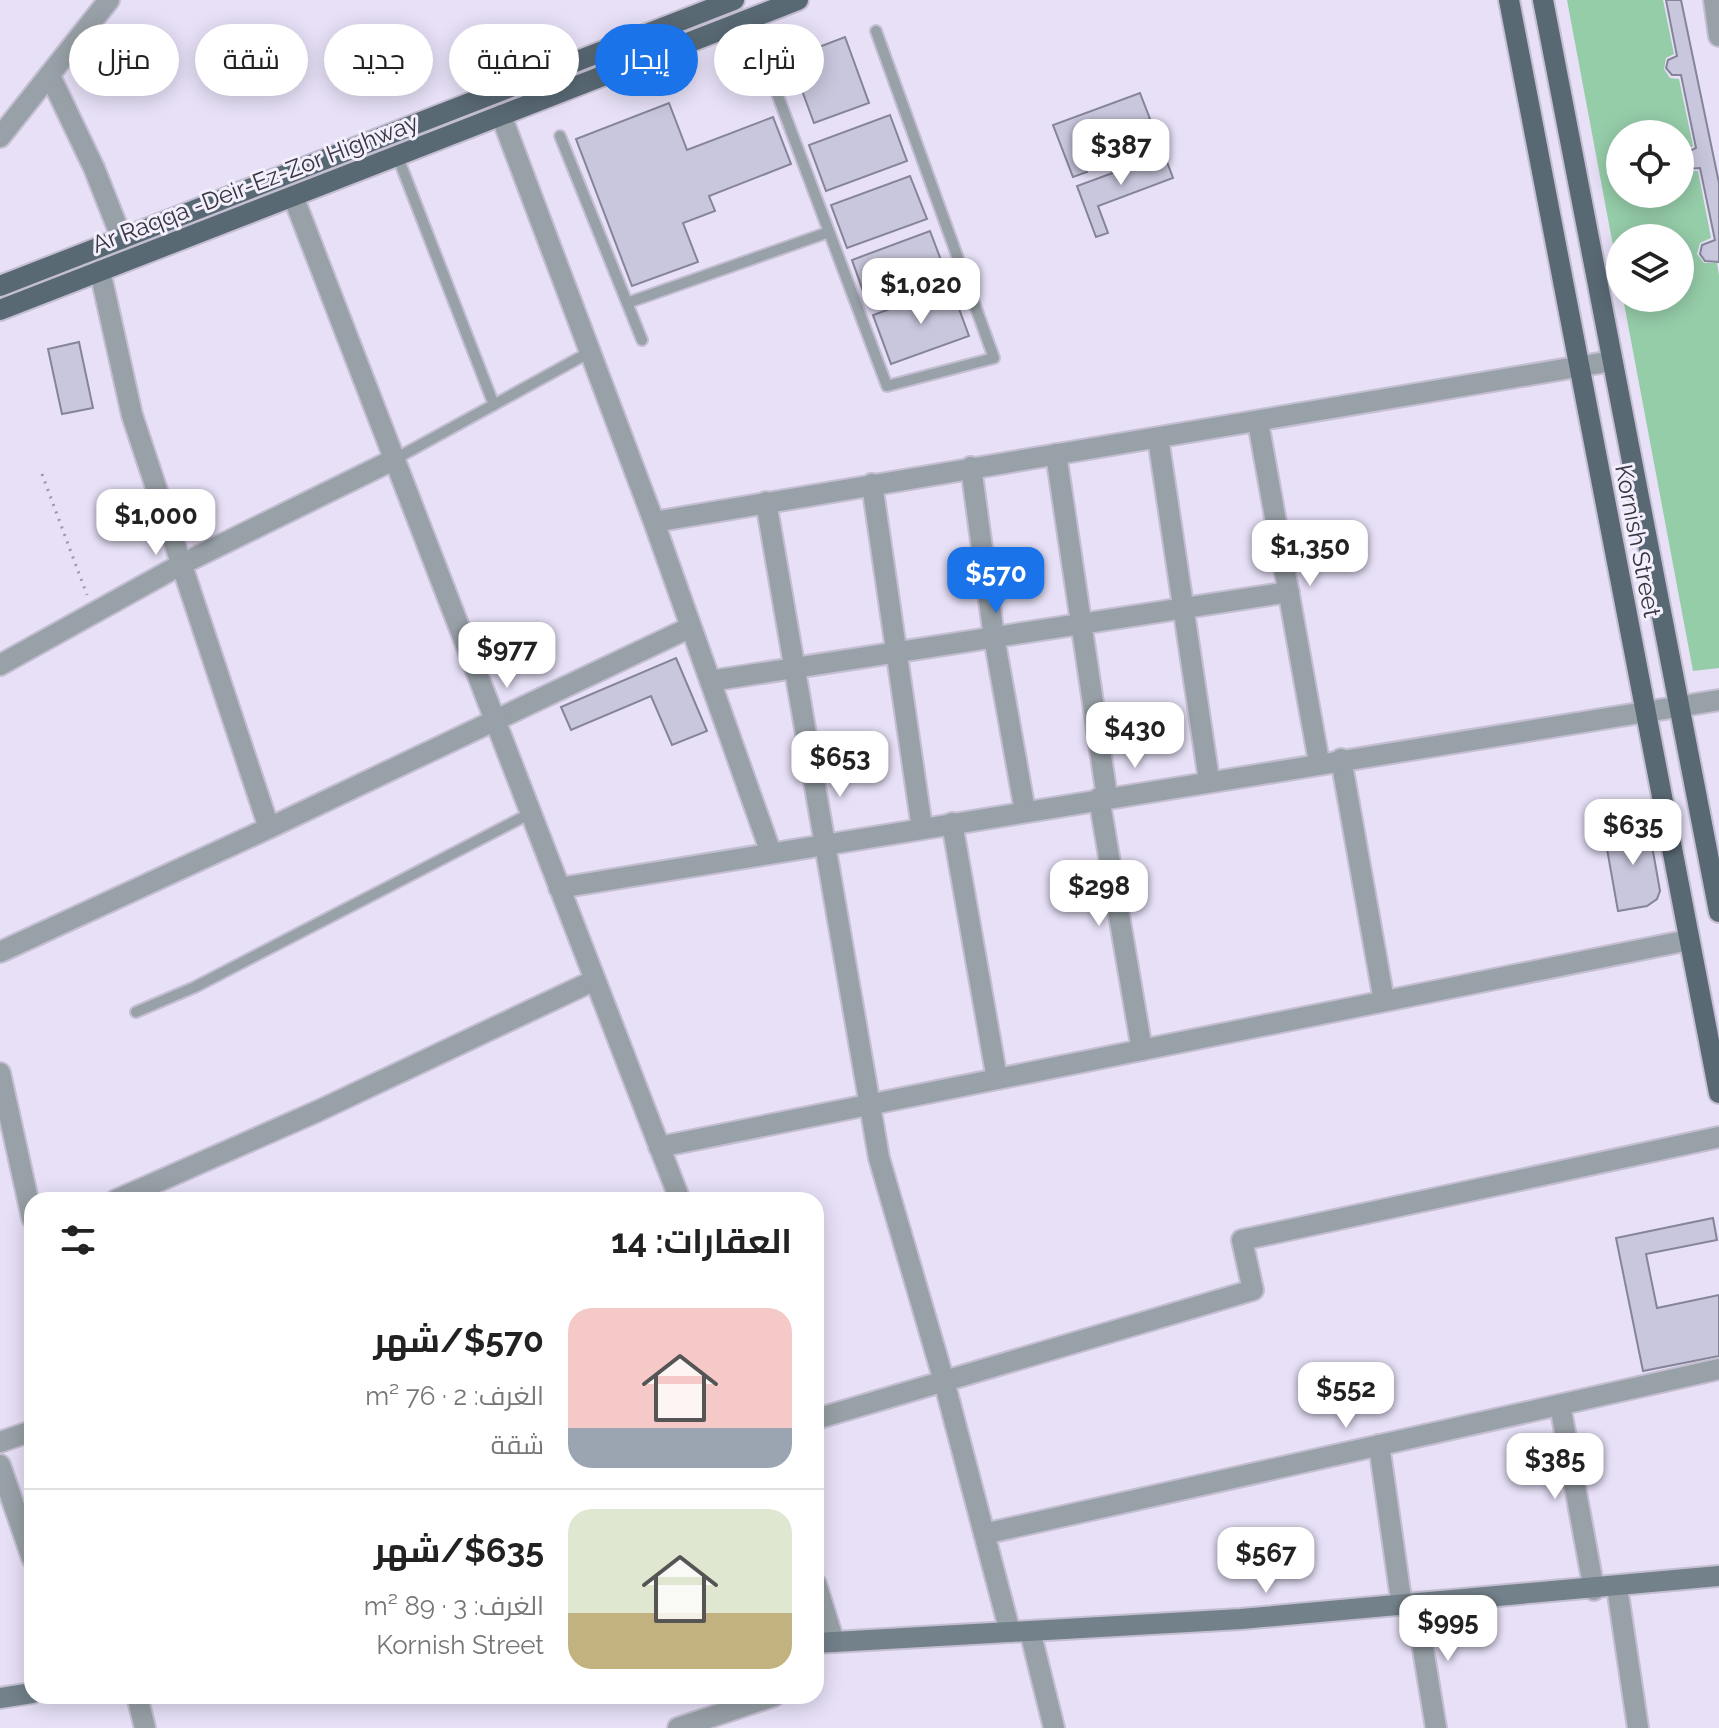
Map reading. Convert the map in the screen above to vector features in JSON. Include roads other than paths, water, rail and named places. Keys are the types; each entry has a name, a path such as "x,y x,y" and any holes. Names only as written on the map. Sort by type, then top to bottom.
{"main road":[{"name":"Ar Raqqa -Deir-Ez-Zor Highway","path":"0,286 734,0"},
{"name":"Ar Raqqa -Deir-Ez-Zor Highway","path":"0,310 798,0"},
{"name":"Kornish Street","path":"1509,0 1719,1093"},
{"name":"Kornish Street","path":"1543,0 1719,912"},
{"path":"825,1642 1409,1606 1719,1576"},
{"path":"0,1698 24,1694"}],"street":[{"path":"1714,0 1719,36"},
{"path":"1,130 50,76 102,5"},
{"path":"50,76 94,168 122,239"},
{"path":"501,115 654,522 771,853"},
{"path":"293,196 677,1192"},
{"path":"100,271 132,415 269,828"},
{"path":"654,522 1612,361"},
{"path":"1258,422 1319,762"},
{"path":"1158,438 1209,780"},
{"path":"1056,454 1082,624 1103,798 1142,1050"},
{"path":"0,665 182,564 395,459"},
{"path":"971,467 994,637 1025,811"},
{"path":"872,484 922,828"},
{"path":"766,502 879,1158 944,1381 984,1534 1054,1728"},
{"path":"710,681 1289,592"},
{"path":"0,952 691,627"},
{"path":"559,888 1319,762 1719,700"},
{"path":"1341,759 1384,1001"},
{"path":"952,823 997,1079"},
{"path":"659,1147 1689,940"},
{"path":"134,1192 318,1111 595,980"},
{"path":"0,1073 26,1192"},
{"path":"824,1417 1253,1290 1242,1240 1719,1137"},
{"path":"984,1534 1719,1369"},
{"path":"1560,1405 1594,1590"},
{"path":"0,1442 24,1434"},
{"path":"1379,1445 1436,1728"},
{"path":"0,1465 24,1535"},
{"path":"1617,1587 1638,1728"},
{"path":"139,1704 145,1728"},
{"path":"678,1728 750,1704"}],"lane":[{"path":"749,19 887,386 994,358 876,31"},
{"path":"560,136 642,340"},
{"path":"397,155 494,405"},
{"path":"627,303 829,232"},
{"path":"395,459 590,352"},
{"path":"136,1012 195,987 531,813"}]}
